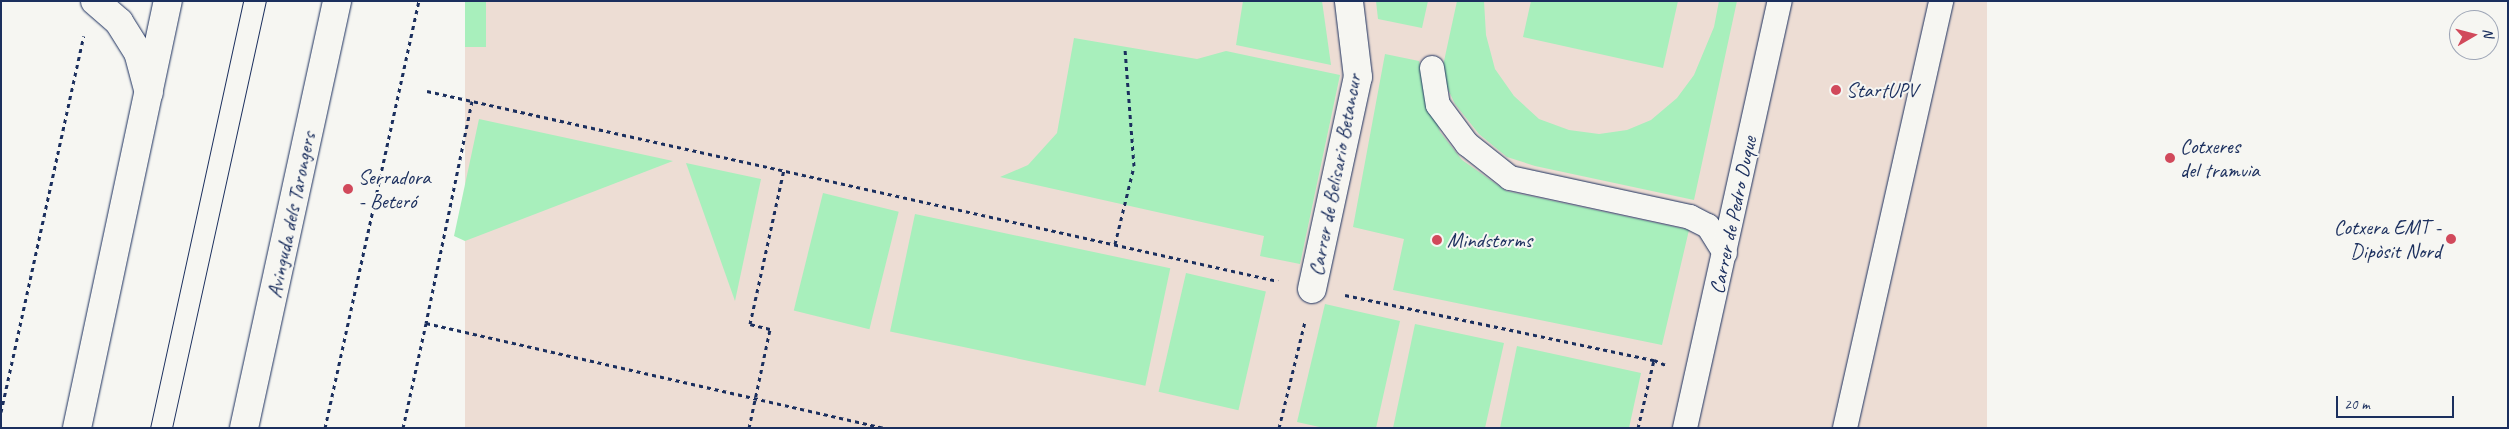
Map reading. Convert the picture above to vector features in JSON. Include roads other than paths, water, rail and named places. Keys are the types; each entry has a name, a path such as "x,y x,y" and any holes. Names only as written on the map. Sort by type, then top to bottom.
{"main road":[{"path":"96,1 119,22 138,52 149,93"},
{"path":"76,428 168,1"},
{"name":"Avinguda dels Tarongers","path":"244,428 338,1"},
{"name":"Carrer de Belisario Betancur","path":"1312,289 1358,77 1349,1"}],"lane":[{"name":"Carrer de Pedro Duque","path":"1685,428 1780,1"},
{"path":"1845,428 1940,1"},
{"path":"1432,68 1438,104 1467,144 1510,178 1690,217 1708,226 1725,253"}],"tram line":[{"path":"150,428 243,1"},
{"path":"172,428 266,1"}],"place":[{"name":"StartUPV","path":"1836,90"},
{"name":"Cotxeres del tramvia","path":"2170,158"},
{"name":"Serradora - Beteró","path":"348,189"},
{"name":"Cotxera EMT - Dipòsit Nord","path":"2451,239"},
{"name":"Mindstorms","path":"1437,240"}]}
